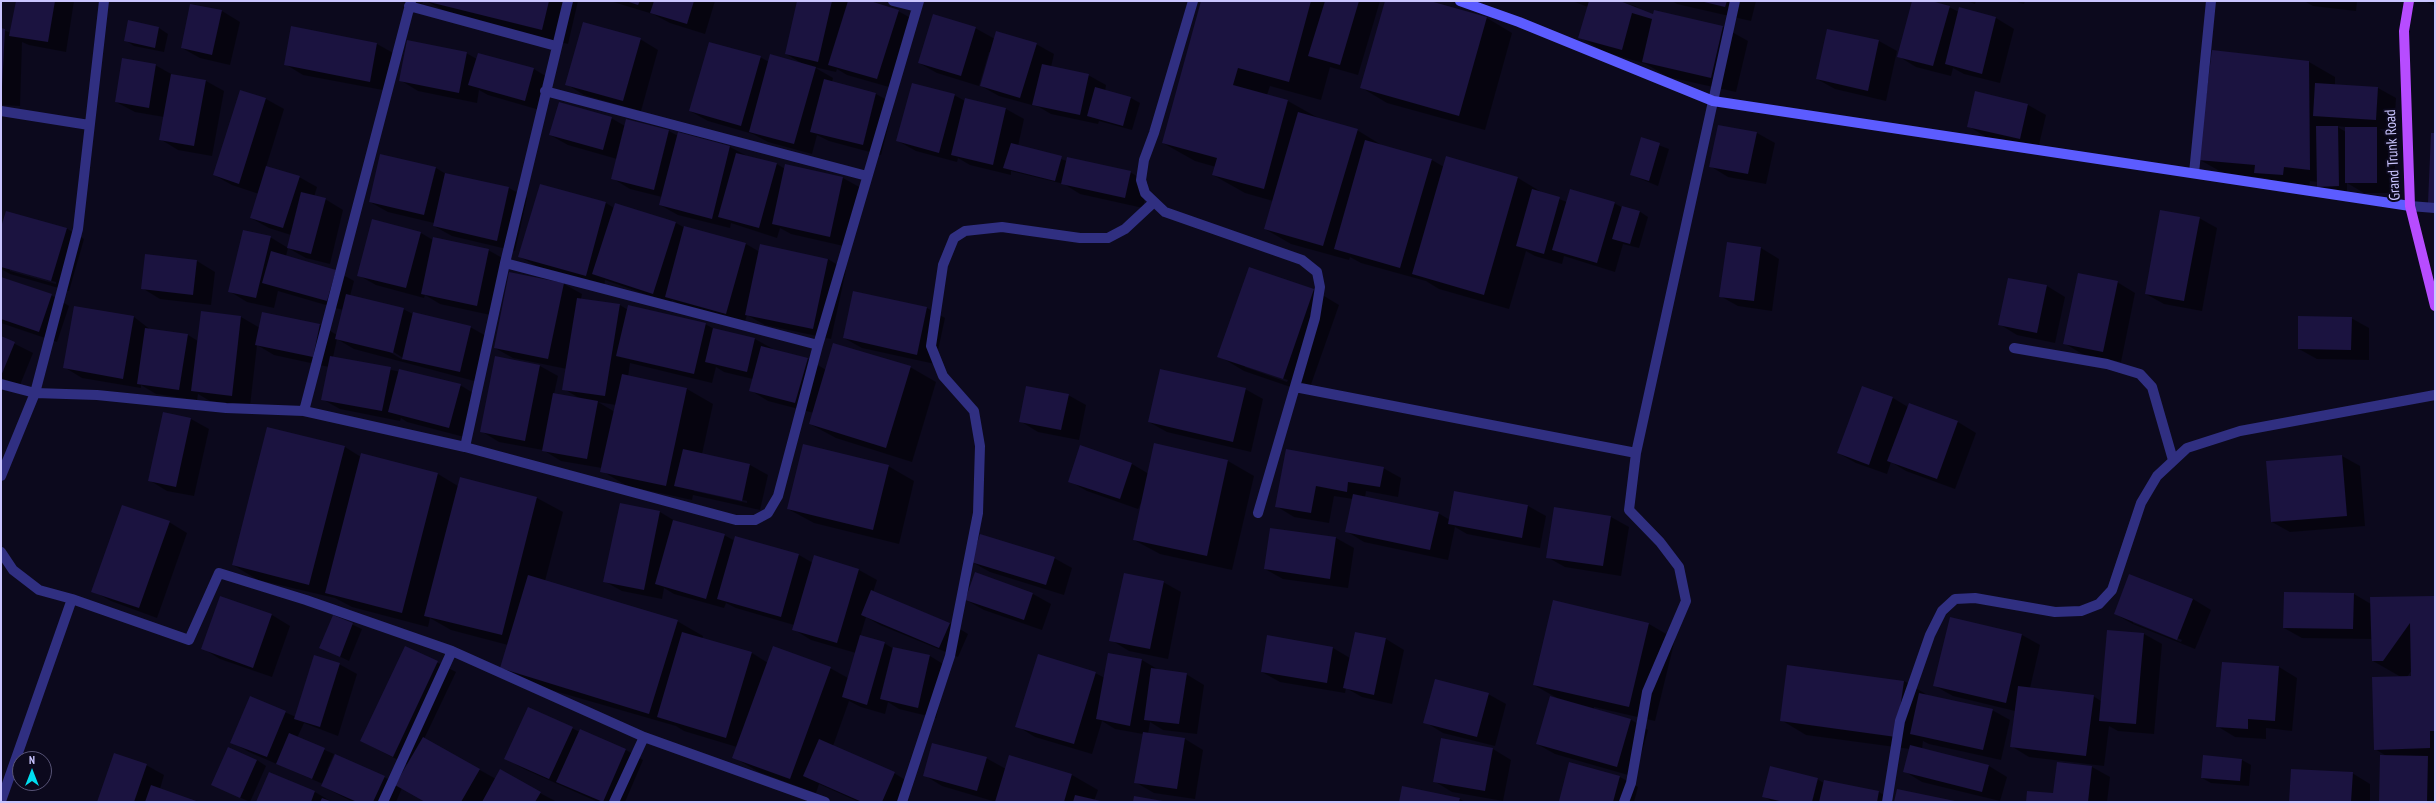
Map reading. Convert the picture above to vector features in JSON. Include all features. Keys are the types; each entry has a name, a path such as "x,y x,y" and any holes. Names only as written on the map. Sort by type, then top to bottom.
{"main road":[{"path":"1460,1 1519,22 1713,100 2410,206"},
{"name":"Grand Trunk Road","path":"2409,1 2404,32 2410,206 2435,306"}],"street":[{"path":"1,476 35,393 78,229 104,1"},
{"path":"465,447 505,263 545,91 568,1"},
{"path":"1,384 35,393 98,395 226,408 304,411 465,447 736,520 755,520 768,512 778,496 818,345 918,4 893,1"},
{"path":"1193,1 1154,133 1144,160 1142,180 1145,193 1165,212 1302,260 1317,272 1320,287 1315,318 1258,512"},
{"path":"1624,802 1631,783 1647,692 1686,601 1679,567 1660,542 1629,510 1636,453 1735,1"},
{"path":"2194,173 2212,1"},
{"path":"304,411 410,4 556,46"},
{"path":"545,91 867,176"},
{"path":"1,111 89,124"},
{"path":"902,802 950,656 978,512 980,446 974,411 943,376 931,346 943,265 954,238 965,231 1002,227 1080,238 1108,238 1125,229 1154,202"},
{"path":"2410,206 2435,208"},
{"path":"505,263 818,345"},
{"path":"2014,348 2107,364 2140,374 2152,387 2174,460"},
{"path":"1295,387 1636,453"},
{"path":"1887,802 1900,721 1930,635 1942,611 1955,599 1975,598 2054,612 2081,611 2099,604 2112,590 2141,503 2157,476 2187,448 2240,431 2435,395"},
{"path":"1,552 13,570 39,590 72,599 189,640 219,573 306,600 452,651 644,737 825,802"},
{"path":"1,801 72,599"},
{"path":"383,802 452,651"},
{"path":"614,802 644,737"}],"building":[{"path":"16,1 55,1 48,42 9,36"},
{"path":"425,1 549,1 542,30"},
{"path":"626,1 640,1 638,5"},
{"path":"654,1 694,1 687,24 650,13"},
{"path":"797,1 832,1 818,62 785,54"},
{"path":"848,1 870,1 899,10 877,79 828,65"},
{"path":"1201,1 1311,1 1289,82 1238,68 1233,85 1288,100 1264,189 1212,175 1217,158 1162,143"},
{"path":"1325,1 1359,1 1340,65 1308,56"},
{"path":"1385,1 1430,1 1487,17 1459,116 1360,88"},
{"path":"1589,1 1620,1 1653,14 1654,10 1723,26 1711,78 1642,62 1652,19 1632,13 1622,50 1578,38"},
{"path":"1700,1 1727,1 1725,7"},
{"path":"1912,1 1931,1 1950,6 1933,66 1897,57"},
{"path":"190,4 222,10 212,55 181,48"},
{"path":"1959,7 1996,17 1982,74 1945,64"},
{"path":"933,14 976,27 961,76 918,63"},
{"path":"128,20 159,27 155,48 124,41"},
{"path":"583,22 641,38 623,101 565,85"},
{"path":"291,26 377,43 370,82 284,65"},
{"path":"1,28 5,29 2,87 1,87"},
{"path":"1827,29 1879,40 1868,91 1816,79"},
{"path":"996,31 1037,43 1020,98 980,86"},
{"path":"407,40 467,52 459,93 399,81"},
{"path":"709,42 761,56 741,126 689,111"},
{"path":"2212,50 2309,61 2310,170 2284,167 2283,175 2254,173 2255,165 2198,160"},
{"path":"478,53 534,68 525,101 468,85"},
{"path":"770,54 816,67 794,144 749,132"},
{"path":"122,58 156,64 149,108 115,102"},
{"path":"1042,64 1089,74 1080,115 1032,105"},
{"path":"171,74 206,80 194,146 159,140"},
{"path":"824,79 876,93 863,145 810,132"},
{"path":"912,83 955,94 939,153 896,141"},
{"path":"2315,83 2378,87 2376,120 2313,116"},
{"path":"1095,87 1131,97 1123,126 1087,116"},
{"path":"240,90 266,98 239,184 213,175"},
{"path":"1975,91 2028,104 2020,139 1967,127"},
{"path":"965,98 1006,108 993,165 951,155"},
{"path":"559,102 612,117 603,150 549,135"},
{"path":"1298,112 1358,129 1323,246 1264,229"},
{"path":"626,119 669,130 654,190 611,179"},
{"path":"1718,125 1757,132 1748,174 1709,167"},
{"path":"2316,126 2338,126 2339,186 2317,187"},
{"path":"2345,127 2377,127 2377,183 2345,183"},
{"path":"678,132 730,146 712,219 659,205"},
{"path":"2431,133 2435,133 2435,203 2428,203"},
{"path":"1641,137 1660,143 1649,181 1630,175"},
{"path":"1365,140 1432,159 1400,268 1334,249"},
{"path":"1011,143 1062,156 1055,181 1003,168"},
{"path":"736,153 777,163 759,228 718,217"},
{"path":"380,154 436,167 424,215 369,202"},
{"path":"1446,156 1518,177 1484,295 1412,274"},
{"path":"1067,157 1131,171 1125,198 1061,184"},
{"path":"785,164 843,177 830,237 772,224"},
{"path":"266,166 300,176 283,228 250,218"},
{"path":"445,173 509,187 497,241 433,226"},
{"path":"540,184 606,202 586,276 518,257"},
{"path":"1532,189 1560,197 1544,254 1516,246"},
{"path":"1570,189 1615,202 1597,263 1552,250"},
{"path":"301,192 326,198 311,254 287,248"},
{"path":"615,203 676,222 653,294 592,274"},
{"path":"1622,206 1640,211 1630,244 1612,239"},
{"path":"2160,210 2200,217 2184,301 2145,294"},
{"path":"6,211 67,228 51,281 1,267 1,227"},
{"path":"372,219 421,232 406,288 357,276"},
{"path":"684,226 746,243 726,314 665,297"},
{"path":"243,230 271,236 256,298 228,292"},
{"path":"433,237 489,249 477,306 421,294"},
{"path":"1727,242 1761,247 1754,301 1719,297"},
{"path":"760,244 828,259 813,329 745,315"},
{"path":"271,251 336,270 327,301 262,283"},
{"path":"145,254 197,260 193,295 141,289"},
{"path":"1249,267 1314,289 1283,379 1217,357"},
{"path":"509,272 564,283 548,359 494,348"},
{"path":"2078,273 2118,281 2103,352 2063,344"},
{"path":"1,277 52,294 39,332 1,319"},
{"path":"2008,278 2047,285 2037,333 1998,325"},
{"path":"853,291 927,307 917,355 843,338"},
{"path":"346,294 404,308 393,353 335,339"},
{"path":"577,298 620,304 605,396 562,390"},
{"path":"628,305 706,323 694,374 616,356"},
{"path":"74,306 134,316 123,379 63,368"},
{"path":"201,311 241,316 232,396 191,391"},
{"path":"262,312 320,324 313,357 255,345"},
{"path":"413,312 471,326 460,372 402,359"},
{"path":"2298,316 2352,317 2351,350 2298,349"},
{"path":"145,328 188,334 179,390 137,384"},
{"path":"713,328 755,338 747,372 705,362"},
{"path":"1,336 15,342 1,376"},
{"path":"833,343 911,366 886,448 809,424"},
{"path":"761,346 808,358 795,403 749,391"},
{"path":"330,356 391,367 382,411 321,400"},
{"path":"495,356 540,365 525,441 480,432"},
{"path":"399,369 461,384 449,428 388,412"},
{"path":"1160,369 1246,388 1233,442 1148,422"},
{"path":"622,374 687,388 666,486 600,472"},
{"path":"1026,386 1069,394 1061,430 1019,422"},
{"path":"1862,386 1893,397 1869,465 1837,453"},
{"path":"553,393 598,401 587,459 542,451"},
{"path":"1909,403 1958,421 1937,479 1887,461"},
{"path":"163,412 191,418 176,487 148,481"},
{"path":"267,427 345,446 309,585 232,565"},
{"path":"1154,443 1228,460 1207,556 1133,540"},
{"path":"803,444 889,465 873,530 787,509"},
{"path":"1080,445 1132,463 1120,499 1068,482"},
{"path":"683,449 750,464 742,501 674,486"},
{"path":"1286,449 1384,467 1380,487 1348,482 1347,492 1316,486 1311,513 1275,507"},
{"path":"361,453 438,473 402,613 325,593"},
{"path":"2342,455 2347,516 2271,522 2266,461"},
{"path":"460,477 537,497 502,635 424,616"},
{"path":"1454,491 1528,505 1522,538 1448,524"},
{"path":"1353,494 1439,512 1430,550 1345,532"},
{"path":"620,503 660,511 644,590 603,582"},
{"path":"122,505 170,521 139,608 91,592"},
{"path":"1554,507 1611,516 1603,566 1546,558"},
{"path":"673,520 725,534 706,599 655,584"},
{"path":"1270,528 1336,537 1330,579 1264,569"},
{"path":"980,534 1055,557 1046,585 971,562"},
{"path":"735,536 799,554 781,617 717,599"},
{"path":"814,555 859,569 837,643 792,630"},
{"path":"975,572 1033,593 1024,620 965,600"},
{"path":"1124,573 1164,581 1150,649 1109,641"},
{"path":"2129,574 2193,599 2177,640 2114,614"},
{"path":"528,575 678,620 649,714 500,668"},
{"path":"871,590 950,623 939,648 861,615"},
{"path":"2284,592 2354,593 2353,629 2283,628"},
{"path":"220,596 272,614 253,668 201,649"},
{"path":"2435,596 2435,731 2430,731 2430,748 2374,750 2372,677 2411,676 2410,623 2383,661 2372,661 2370,597"},
{"path":"1553,600 1649,623 1629,707 1533,685"},
{"path":"333,615 353,623 340,657 319,648"},
{"path":"1950,617 2022,634 2006,703 1933,686"},
{"path":"2107,630 2144,633 2136,724 2099,721"},
{"path":"682,632 752,652 726,738 657,717"},
{"path":"1355,632 1386,638 1374,695 1343,688"},
{"path":"860,635 885,642 867,705 842,697"},
{"path":"1267,635 1333,647 1327,683 1261,672"},
{"path":"405,646 438,661 393,757 360,741"},
{"path":"773,646 831,667 790,779 732,758"},
{"path":"893,647 930,655 918,708 880,699"},
{"path":"1108,653 1142,659 1130,726 1096,719"},
{"path":"1038,654 1096,672 1074,744 1015,727"},
{"path":"314,655 340,663 320,727 294,719"},
{"path":"2222,662 2279,666 2275,721 2248,719 2248,729 2216,727"},
{"path":"1787,665 1904,681 1896,737 1780,721"},
{"path":"1151,668 1187,673 1179,724 1144,720"},
{"path":"1435,679 1489,693 1477,737 1423,723"},
{"path":"2018,686 2094,695 2086,756 2010,747"},
{"path":"1919,693 1993,709 1983,750 1910,734"},
{"path":"250,696 286,711 267,757 230,743"},
{"path":"1550,696 1631,719 1617,767 1536,744"},
{"path":"528,707 573,727 549,779 504,759"},
{"path":"580,729 626,749 603,802 556,782"},
{"path":"1143,732 1185,738 1177,789 1134,783"},
{"path":"289,733 325,748 312,779 276,764"},
{"path":"423,737 480,769 461,802 425,802 395,785"},
{"path":"1441,738 1493,748 1485,791 1433,782"},
{"path":"819,739 895,772 882,802 862,802 803,776"},
{"path":"932,743 987,757 977,791 923,776"},
{"path":"1910,745 1989,765 1982,792 1903,772"},
{"path":"228,747 257,760 240,798 211,785"},
{"path":"114,753 147,764 134,802 97,802"},
{"path":"335,754 385,776 373,802 357,802 321,786"},
{"path":"1009,755 1072,774 1064,802 995,802"},
{"path":"2203,755 2242,759 2240,781 2201,778"},
{"path":"2380,755 2428,756 2427,802 2379,801"},
{"path":"1569,762 1620,776 1613,802 1559,801"},
{"path":"2057,762 2092,766 2088,802 2026,802 2027,791 2053,793"},
{"path":"1770,766 1818,778 1812,802 1784,802 1762,797"},
{"path":"500,769 541,792 535,802 482,802"},
{"path":"2291,769 2353,772 2351,802 2289,802"},
{"path":"269,772 315,791 311,802 256,802"},
{"path":"1824,780 1879,791 1877,802 1819,802"},
{"path":"151,785 199,802 145,802"},
{"path":"1402,786 1460,798 1459,802 1399,802"},
{"path":"1897,789 1955,801 1955,802 1894,802"},
{"path":"1075,795 1101,801 1101,802 1073,802"},
{"path":"1134,796 1163,801 1163,802 1133,802"},
{"path":"322,798 333,802 320,802"}]}
